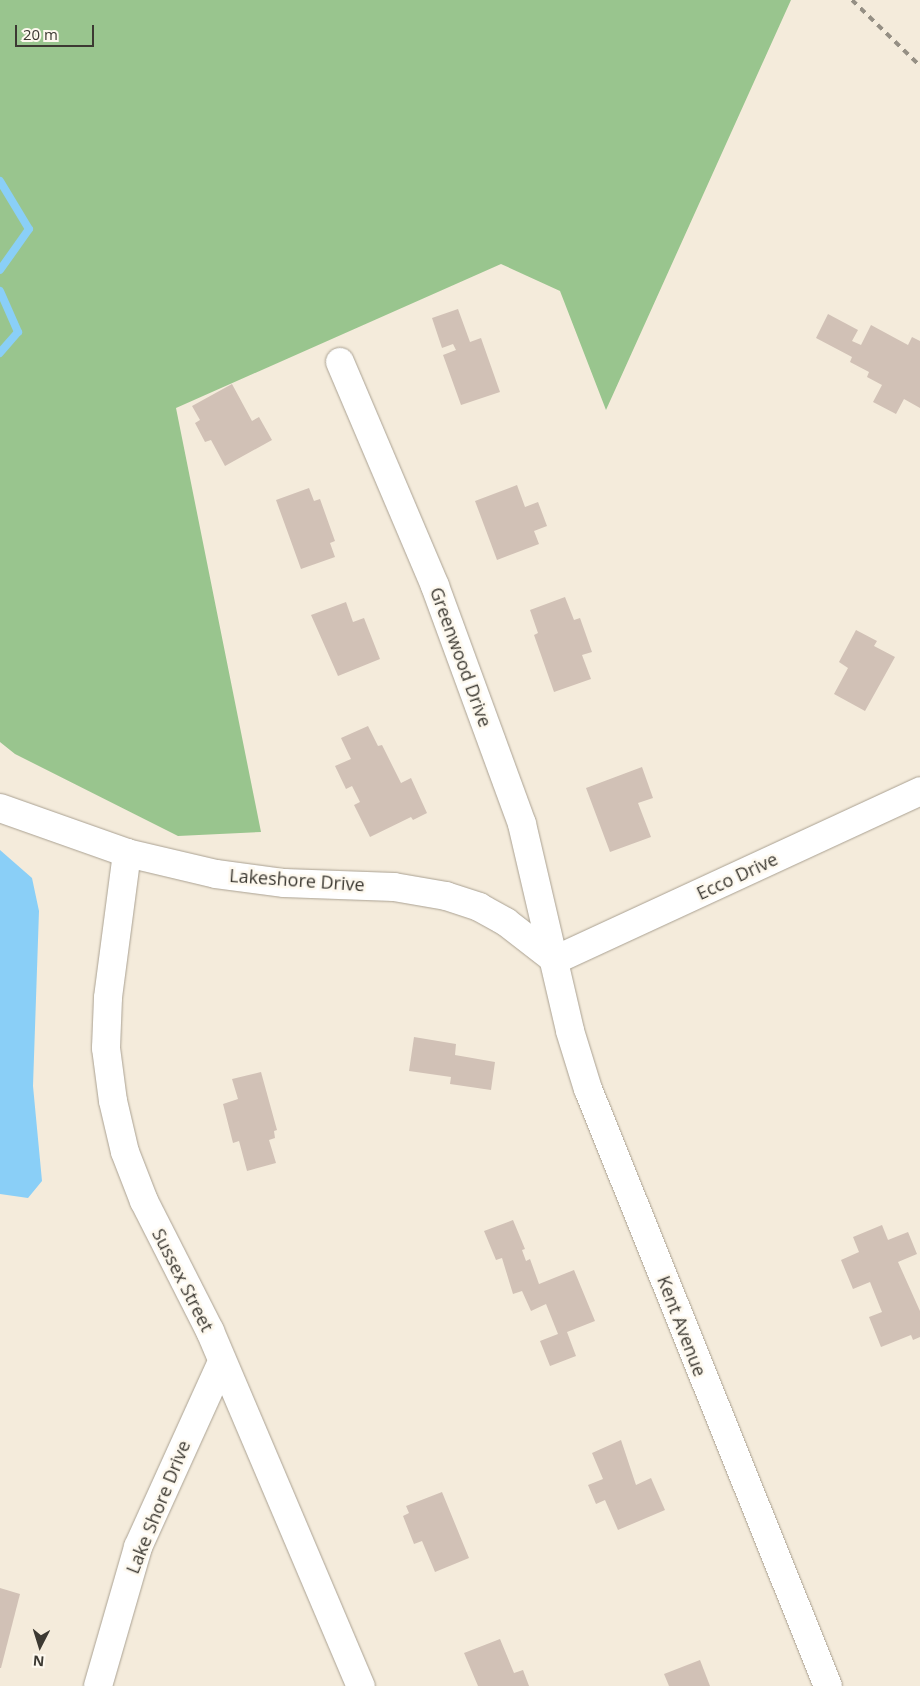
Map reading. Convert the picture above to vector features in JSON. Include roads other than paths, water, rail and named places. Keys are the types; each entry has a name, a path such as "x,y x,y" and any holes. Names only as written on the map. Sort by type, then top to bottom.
{"street":[{"name":"Greenwood Drive","path":"340,362 435,586 522,824 555,960"},
{"name":"Ecco Drive","path":"555,960 920,791"},
{"name":"Lakeshore Drive","path":"0,808 127,853 225,875 284,883 394,887 446,896 479,907 506,922 555,960"},
{"name":"Sussex Street","path":"127,853 108,998 106,1048 113,1101 125,1152 144,1201 222,1362 361,1686"},
{"name":"Kent Avenue","path":"555,960 570,1030 588,1089 828,1686"},
{"name":"Lake Shore Drive","path":"98,1686 138,1547 222,1362"}],"water":[{"path":"0,850 32,878 39,911 33,1086 42,1181 28,1198 0,1194"}],"waterway":[{"path":"0,181 29,229 0,270"},
{"path":"0,291 18,332 0,353"}],"railway":[{"path":"852,0 920,66"}]}
